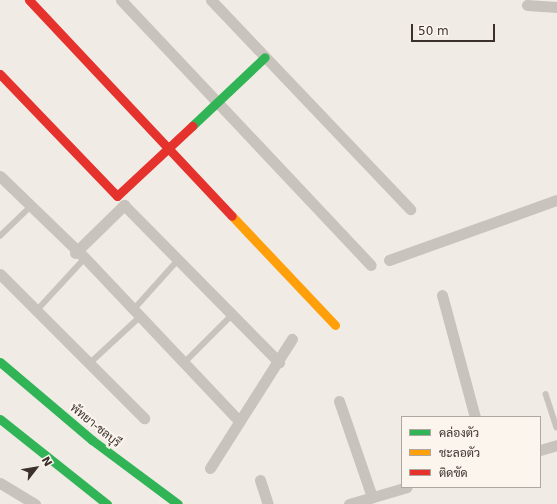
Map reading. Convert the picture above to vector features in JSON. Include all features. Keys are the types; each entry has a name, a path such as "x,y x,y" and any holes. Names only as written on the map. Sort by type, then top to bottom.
{"main road":[{"path":"29,0 335,325"},
{"path":"0,74 117,196 265,57"},
{"name":"พัทยา-ชลบุรี","path":"0,362 92,440 178,504"},
{"path":"0,419 107,504"}],"street":[{"path":"121,0 216,103 371,265"},
{"path":"211,0 410,209"},
{"path":"527,5 557,7"},
{"path":"0,176 30,208 138,313 239,421"},
{"path":"389,260 557,200"},
{"path":"80,255 124,205 231,316 279,362"},
{"path":"0,274 30,306 38,309 144,418"},
{"path":"442,295 475,416"},
{"path":"210,468 239,421 279,362 292,339"},
{"path":"339,401 372,497"},
{"path":"541,450 557,445"},
{"path":"260,480 268,504"},
{"path":"0,483 35,504"},
{"path":"349,504 403,488"}],"lane":[{"path":"0,236 30,208"},
{"path":"38,309 80,255"},
{"path":"90,363 138,313 178,260"},
{"path":"184,363 231,316"},
{"path":"546,394 557,427"}],"traffic: fast":[{"path":"192,126 265,57"},
{"path":"0,362 92,440 178,504"},
{"path":"0,419 107,504"}],"traffic: slow":[{"path":"232,216 335,325"}],"traffic: jam":[{"path":"29,0 232,216"},
{"path":"0,74 117,196 192,126"}]}
